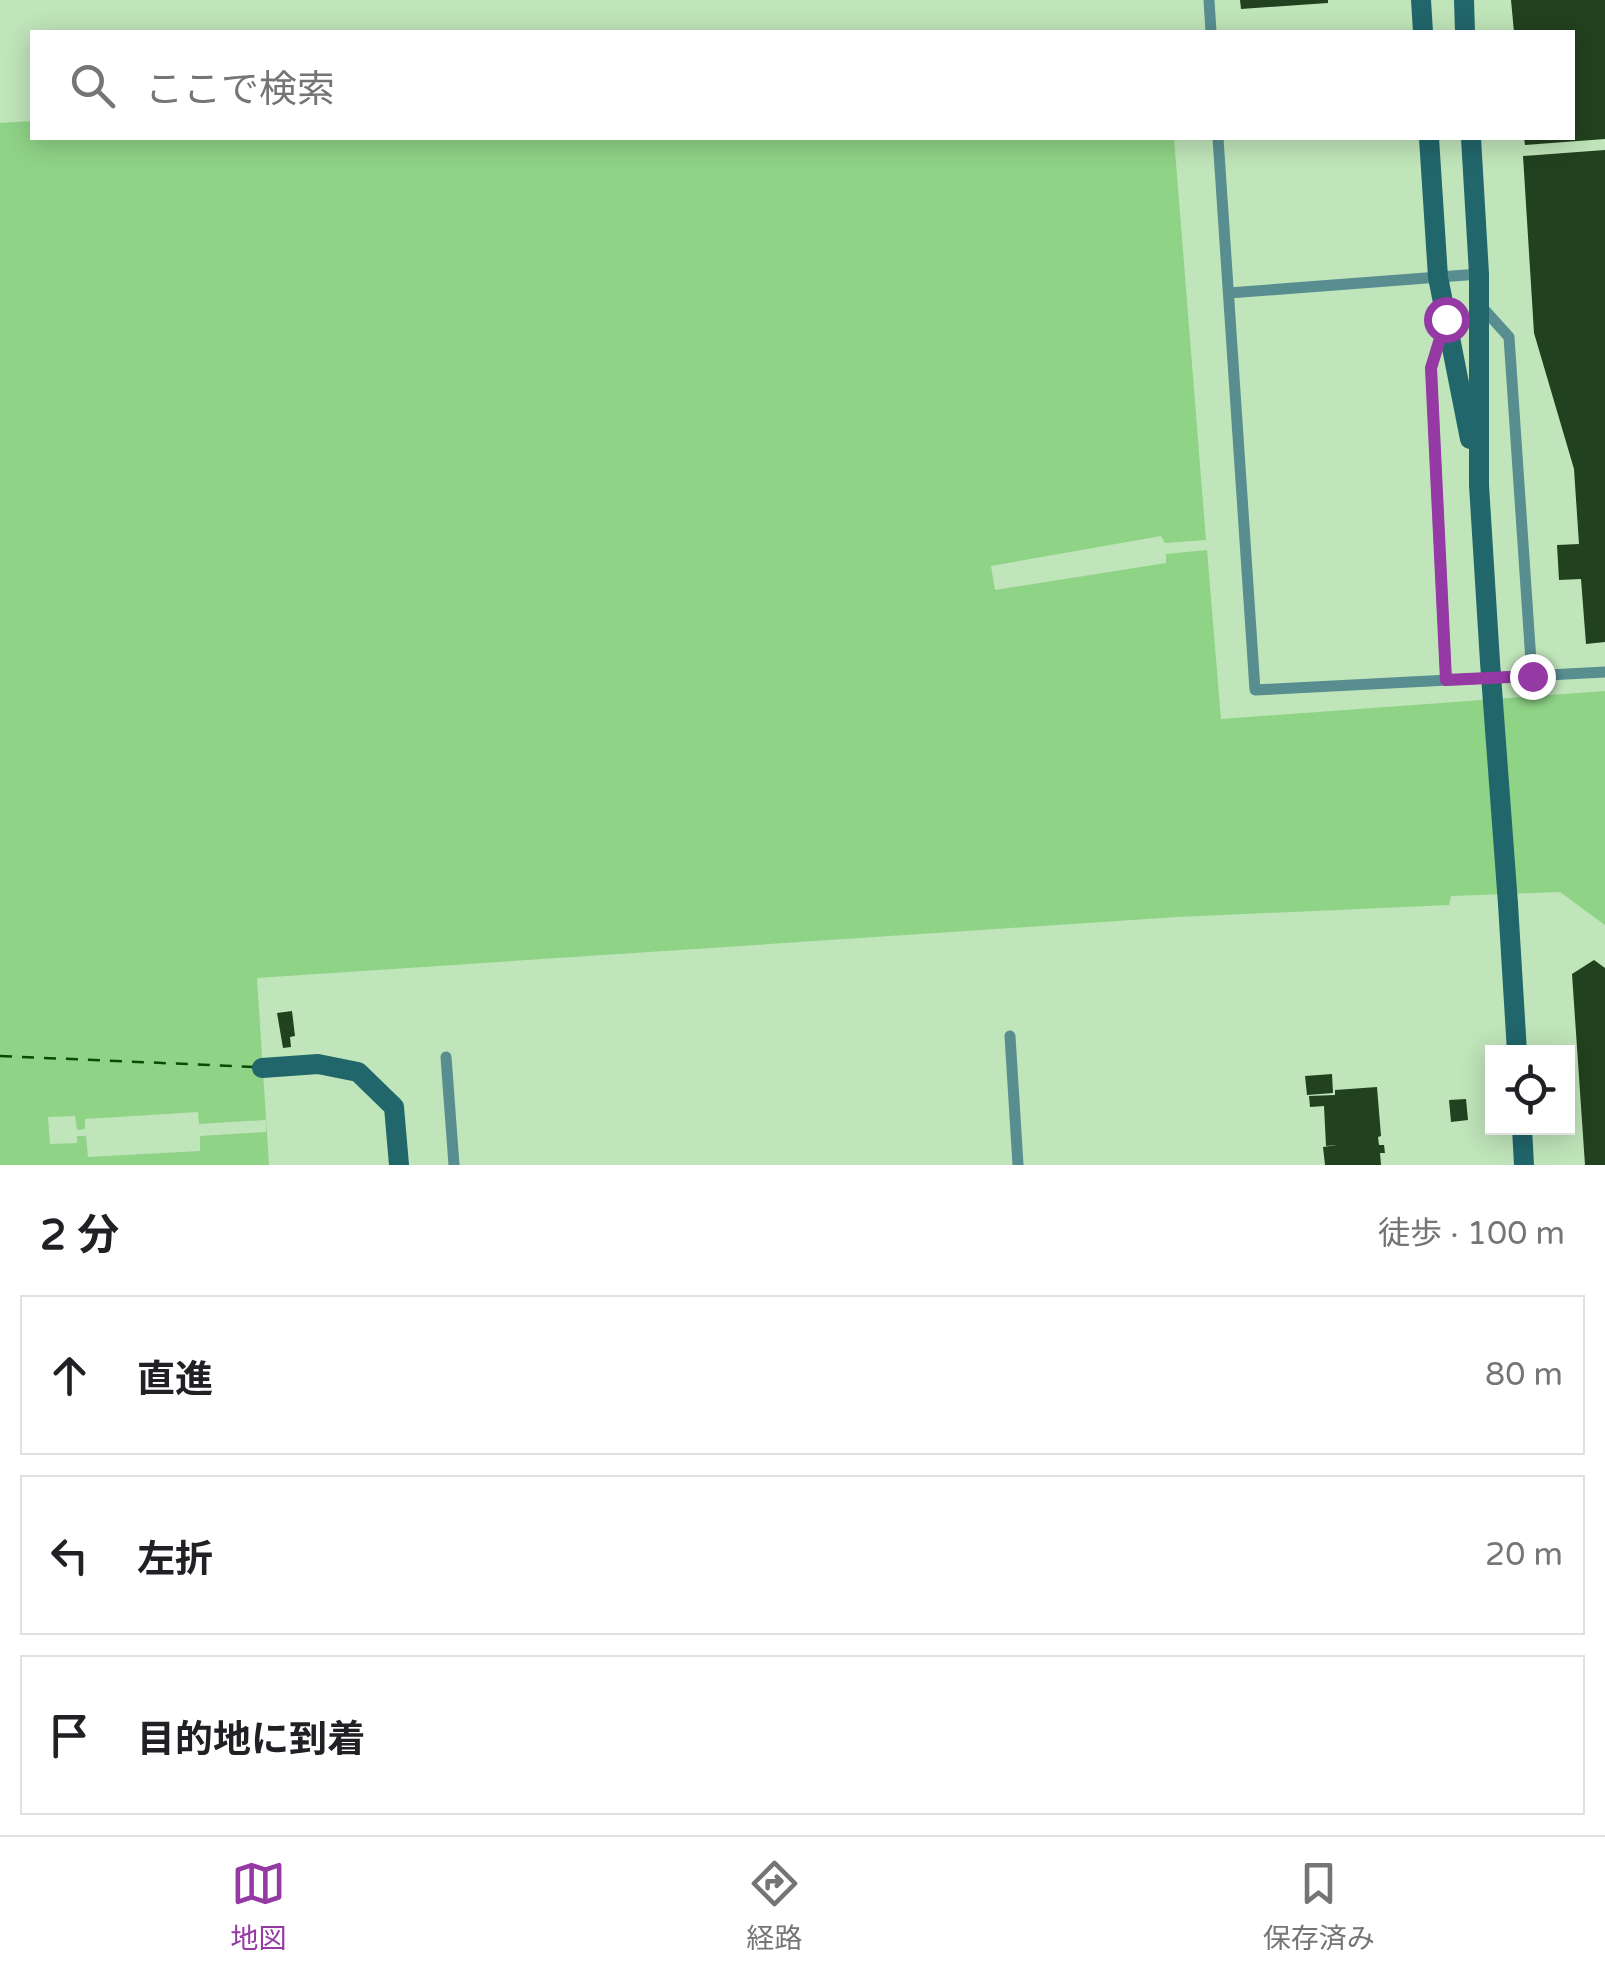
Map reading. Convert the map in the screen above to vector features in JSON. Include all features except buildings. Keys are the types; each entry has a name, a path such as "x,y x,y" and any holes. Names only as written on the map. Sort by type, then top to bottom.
{"street":[{"path":"1421,0 1423,30"},
{"path":"1464,0 1465,30"},
{"path":"1430,140 1438,277 1479,486"},
{"path":"1471,140 1479,274 1479,486 1517,1045"},
{"path":"262,1068 318,1064 358,1072 394,1107 399,1165"},
{"path":"1522,1135 1524,1165"}],"lane":[{"path":"1209,0 1211,30"},
{"path":"1218,140 1255,690 1605,672"},
{"path":"1228,293 1479,274"},
{"path":"1479,304 1508,337 1532,676"},
{"path":"1446,319 1431,368 1446,680"},
{"path":"1010,1036 1018,1165"},
{"path":"446,1057 454,1165"}],"shaded area":[{"path":"30,121 30,140 1174,140 1206,540 1165,543 1161,536 991,566 995,590 1166,563 1166,554 1207,550 1221,719 1605,691 1605,925 1560,892 1451,896 1449,905 1177,917 257,978 269,1165 0,1165 0,123"}],"pier":[{"path":"198,1112 199,1124 266,1120 266,1132 200,1136 200,1151 88,1157 86,1136 77,1136 77,1143 50,1144 48,1117 75,1116 77,1130 85,1129 85,1119"}],"ferry route":[{"path":"0,1056 256,1067"}],"route":[{"path":"1446,319 1431,368 1446,680 1532,676"}]}
